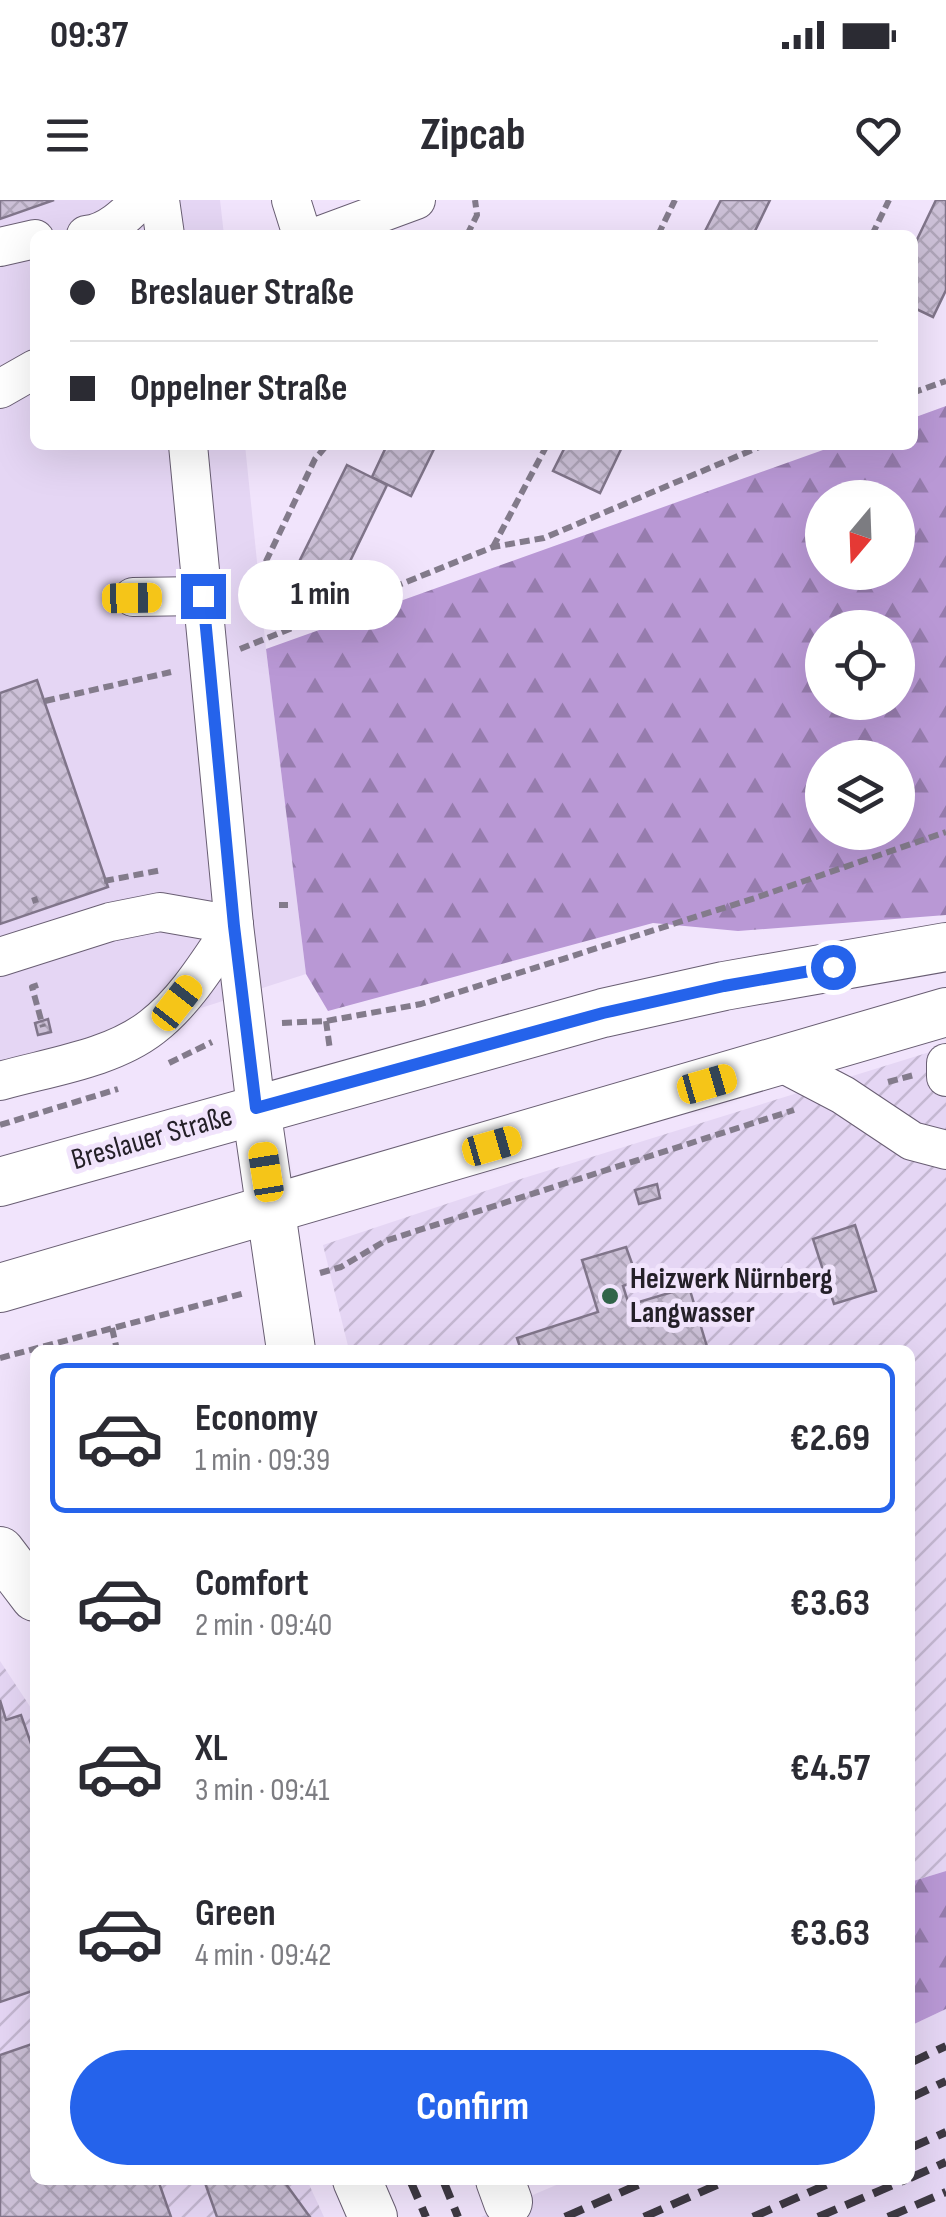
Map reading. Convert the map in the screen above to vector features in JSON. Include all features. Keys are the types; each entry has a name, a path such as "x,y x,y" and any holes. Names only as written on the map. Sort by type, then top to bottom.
{"main road":[{"name":"Breslauer Straße","path":"0,1182 603,1013 724,986 946,948"},
{"path":"0,1288 946,1012"},
{"path":"256,1108 290,1345"},
{"path":"0,1551 30,1590"},
{"path":"359,2185 374,2217"}],"street":[{"path":"104,230 142,200"},
{"path":"160,200 164,230"},
{"path":"291,200 300,230"},
{"path":"335,230 416,200"},
{"path":"0,248 30,239"},
{"path":"0,389 30,372"},
{"path":"188,450 234,926 256,1108"},
{"path":"132,598 203,596"},
{"path":"0,957 110,922 160,912 234,926"},
{"path":"0,1081 104,1052 152,1028 177,1003 234,926"},
{"path":"780,1062 842,1095 912,1141 946,1150"},
{"path":"946,1064 946,1077"}],"path":[{"path":"469,230 477,215 475,200"},
{"path":"660,230 675,200"},
{"path":"874,230 889,200"},
{"path":"918,391 946,382"},
{"path":"249,586 258,578 323,450"},
{"path":"492,547 544,450"},
{"path":"209,662 492,547 544,538 752,450"},
{"path":"45,701 171,672"},
{"path":"290,1020 326,1021 420,1004 754,898 946,832"},
{"path":"104,880 162,870"},
{"path":"38,1006 43,1027"},
{"path":"49,1345 341,1267 386,1241 946,1064"},
{"path":"11,1122 16,1135"},
{"path":"112,1328 117,1345"},
{"path":"0,1358 30,1350"}],"shaded area":[{"path":"0,200 220,200 223,230 30,230 30,450 246,450 306,974 0,1073"},
{"path":"946,1047 946,1871 915,1880 915,1345 348,1345 323,1245"},
{"path":"0,1661 30,1706 30,2185 309,2185 324,2217 0,2217"},
{"path":"946,2009 946,2217 481,2217 556,2185 915,2185 915,2024"}],"green space":[{"path":"946,406 946,915 738,931 653,923 328,1011 306,974 266,649 823,450 918,450 918,416"},
{"path":"946,1871 946,2009 915,2024 915,1880"}],"building":[{"path":"0,200 54,200 0,219"},
{"path":"721,200 770,200 755,230 706,230"},
{"path":"936,200 946,200 946,290 933,317 918,310 918,238"},
{"path":"385,450 434,450 411,496 372,477"},
{"path":"564,450 621,450 600,493 553,471"},
{"path":"347,465 387,485 338,586 297,566"},
{"path":"37,680 108,887 0,924 0,693"},
{"path":"48,1019 51,1032 38,1035 35,1023"},
{"path":"657,1184 660,1198 639,1204 635,1190"},
{"path":"855,1225 876,1291 834,1304 813,1239"},
{"name":"Heizwerk Nürnberg Langwasser","path":"626,1247 638,1280 623,1286 629,1305 689,1287 706,1345 519,1345 517,1338 598,1312 582,1260"},
{"path":"0,1700 6,1720 21,1715 30,1741 30,1992 0,2002"},
{"path":"30,2045 30,2185 160,2185 171,2217 0,2217 0,2055"},
{"path":"206,2185 287,2185 310,2217 217,2217"}],"railway":[{"path":"915,2061 946,2046"},
{"path":"915,2096 946,2081"},
{"path":"915,2146 946,2132"},
{"path":"915,2176 946,2162"},
{"path":"412,2185 426,2217"},
{"path":"445,2185 458,2217"},
{"path":"565,2217 638,2185"},
{"path":"644,2217 717,2185"},
{"path":"753,2217 826,2185"},
{"path":"818,2217 893,2185"},
{"path":"888,2217 946,2192"}],"place":[{"name":"Heizwerk Nürnberg Langwasser","path":"610,1296"}],"route":[{"path":"203,596 234,926 256,1108 603,1013 833,967"}]}
